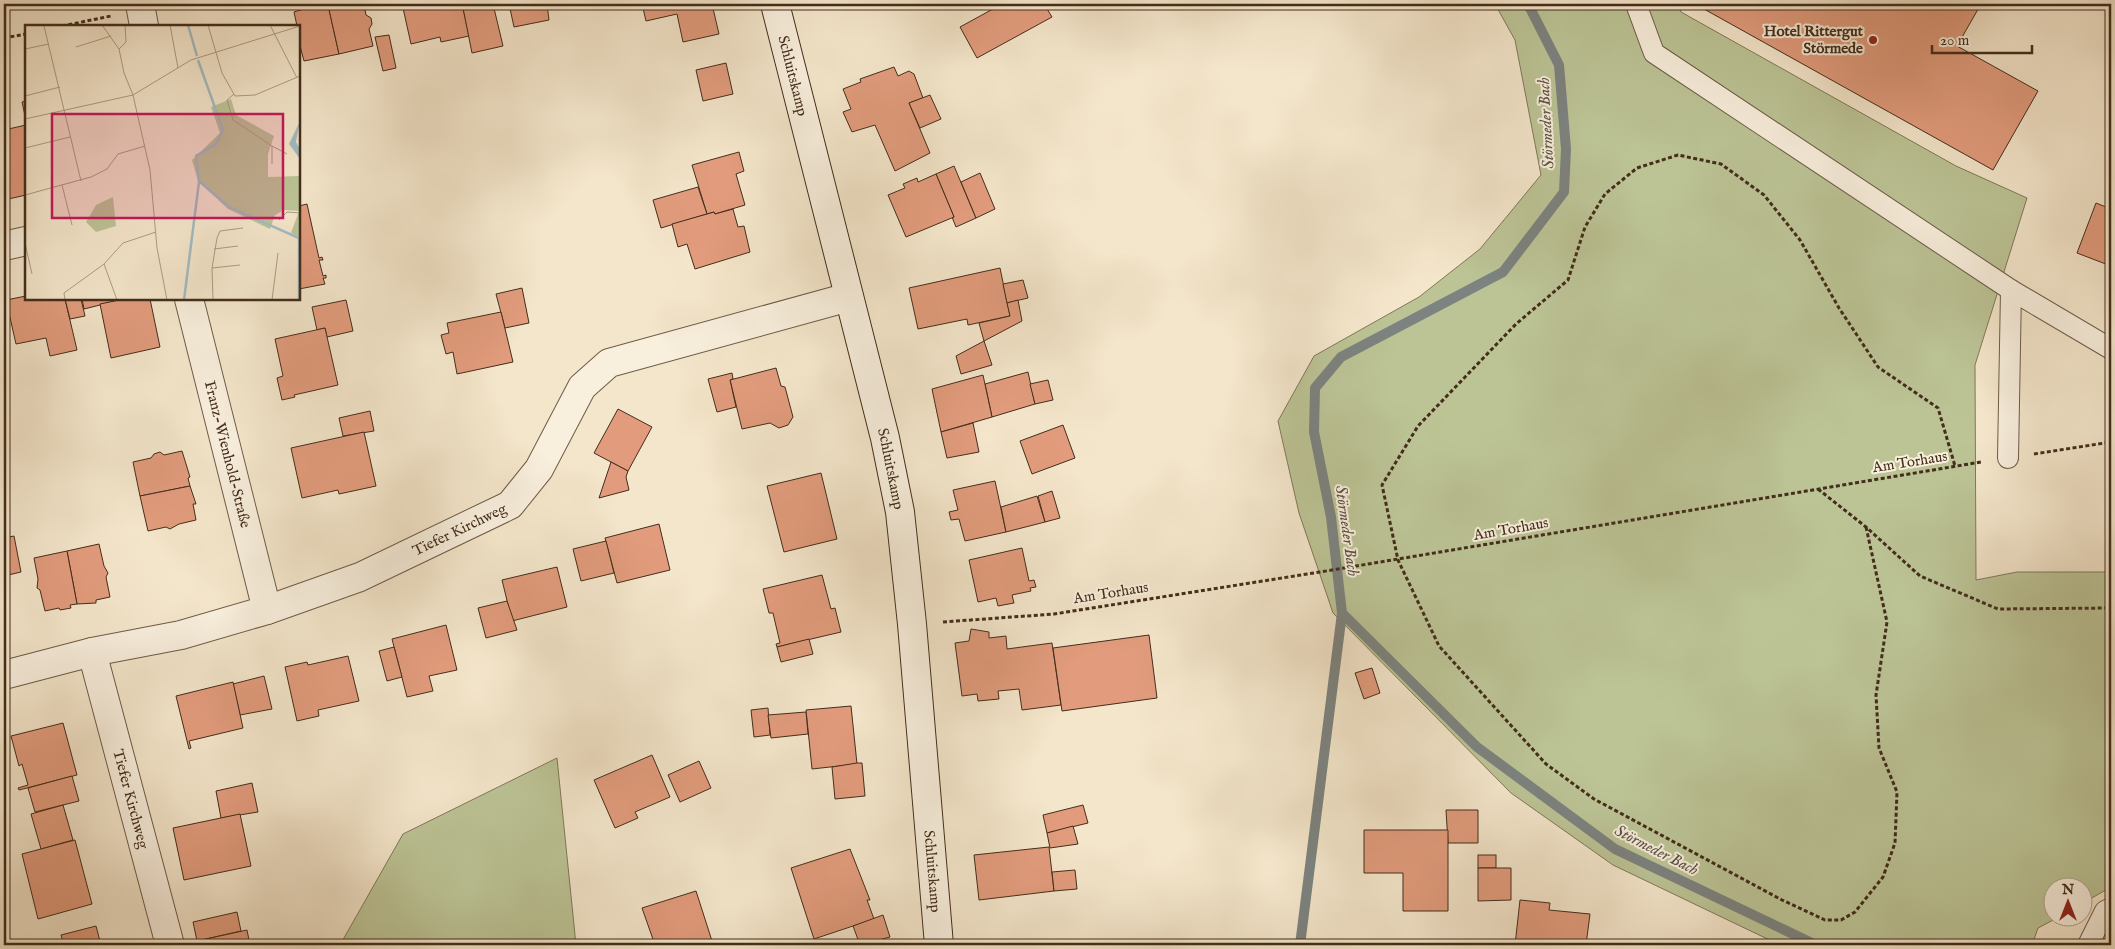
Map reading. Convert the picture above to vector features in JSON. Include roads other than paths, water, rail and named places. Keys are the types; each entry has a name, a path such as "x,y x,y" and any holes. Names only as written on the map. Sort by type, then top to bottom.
{"street":[{"path":"140,4 144,25"},
{"name":"Schluitskamp","path":"775,4 885,438 900,512 912,624 939,945"},
{"path":"4,246 25,241"},
{"name":"Tiefer Kirchweg","path":"4,675 92,652 180,635 267,610 360,577 510,505 539,468 582,387 609,363 849,297"},
{"name":"Franz-Wienhold-Straße","path":"189,300 267,610"},
{"name":"Tiefer Kirchweg","path":"92,652 170,945"}],"lane":[{"path":"1636,4 1654,52 2011,290 2111,349"},
{"path":"2008,458 2011,290"},
{"path":"2088,945 2105,911 2111,908"}],"waterway":[{"name":"Störmeder Bach","path":"1528,4 1559,65 1566,149 1564,192 1503,272 1341,357 1315,388 1314,432 1331,517 1342,613 1477,747 1615,849 1816,945"},
{"path":"1300,945 1342,613"}],"place":[{"name":"Hotel Rittergut Störmede","path":"1873,40"}]}
